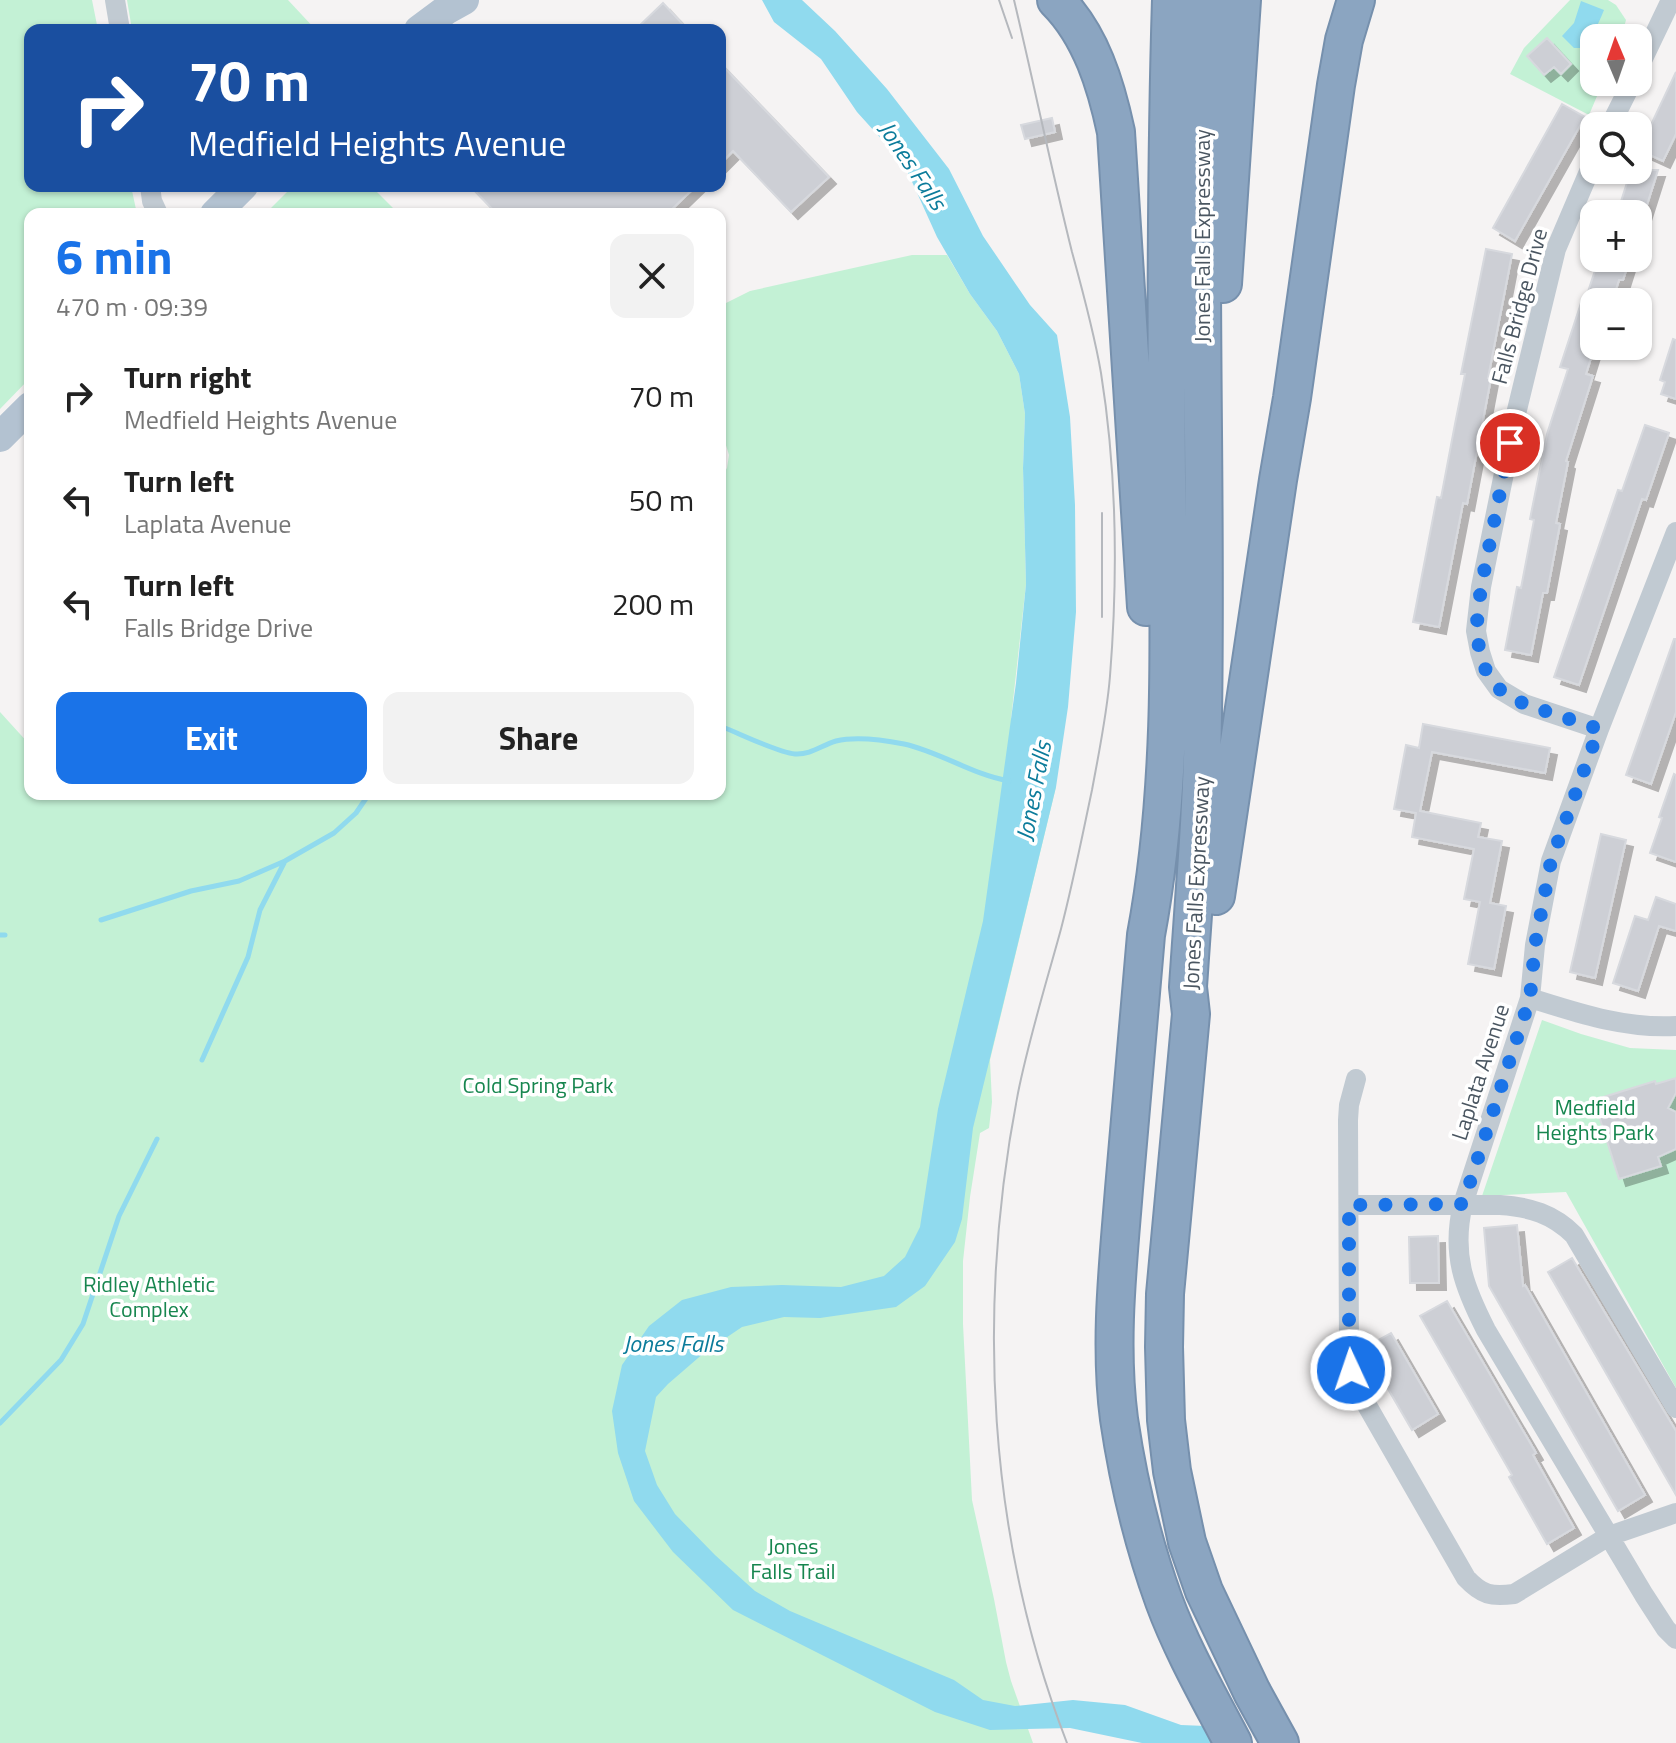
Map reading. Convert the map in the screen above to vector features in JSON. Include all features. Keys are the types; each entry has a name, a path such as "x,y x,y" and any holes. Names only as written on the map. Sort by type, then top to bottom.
{"highway":[{"name":"Jones Falls Expressway","path":"1171,0 1166,262 1168,714 1154,891 1146,935 1114,1349 1119,1418 1133,1492 1165,1603 1233,1743"},
{"name":"Jones Falls Expressway","path":"1207,0 1202,175 1201,801 1188,987 1191,1014 1165,1294 1166,1420 1172,1471 1187,1542 1204,1591 1280,1743"},
{"path":"1203,537 1242,0"},
{"path":"1191,1014 1200,997 1205,974 1336,85 1344,40 1356,0"},
{"path":"1058,2 1076,26 1102,77 1116,132 1146,603 1140,889 1146,935"}],"main road":[{"path":"427,24 464,0"},
{"path":"221,208 237,192"},
{"path":"0,437 24,413"}],"street":[{"path":"115,0 119,24"},
{"path":"1652,40 1671,0"},
{"name":"Falls Bridge Drive","path":"1584,184 1556,249 1525,371 1484,573 1476,631 1486,671 1499,689 1524,704 1599,729"},
{"name":"Laplata Avenue","path":"1676,532 1561,831 1548,873 1535,945 1530,998 1459,1220 1462,1275 1486,1330 1596,1517 1666,1629 1676,1639"},
{"path":"1530,998 1626,1025 1676,1026"},
{"path":"1356,1079 1348,1120 1351,1370 1357,1388 1466,1578 1487,1594 1514,1594 1609,1536 1676,1513"},
{"path":"1349,1205 1519,1206 1550,1216 1563,1224 1574,1235 1676,1408"}],"green space":[{"path":"0,0 92,0 97,24 24,24 24,192 132,192 136,208 24,208 24,384 0,409"},
{"path":"127,0 288,0 310,24 131,24"},
{"path":"1570,0 1608,0 1616,5 1626,20 1625,24 1580,24 1580,96 1597,96 1590,112 1583,112 1510,74 1524,48"},
{"path":"287,192 377,192 393,208 271,208"},
{"path":"912,255 947,255 997,331 1019,374 1025,414 1026,584 1011,719 1056,787 990,1060 992,1102 989,1128 980,1133 963,1261 963,1324 972,1500 1006,1662 1033,1743 0,1743 0,712 24,738 24,800 726,800 726,470 729,455 726,445 726,303 750,291"},
{"name":"Medfield Heights Park","path":"1542,1020 1630,1048 1676,1050 1676,1388 1566,1192 1482,1196"}],"water":[{"name":"Jones Falls","path":"762,0 802,0 835,31 887,89 949,169 983,236 1030,305 1057,335 1070,417 1076,612 1068,707 1056,787 973,1128 962,1219 955,1242 925,1286 896,1307 820,1318 784,1317 742,1327 705,1352 656,1397 645,1451 657,1485 675,1514 755,1591 790,1611 954,1680 983,1700 1015,1706 1073,1700 1125,1705 1181,1725 1206,1726 1236,1734 1253,1743 1142,1743 1070,1728 990,1730 935,1712 733,1610 673,1552 634,1501 618,1453 612,1411 622,1365 649,1326 682,1300 731,1287 841,1287 884,1276 905,1257 920,1227 938,1109 983,921 1016,683 1026,584 1025,414 1019,374 997,331 970,294 937,237 904,164 857,112 821,59 774,22"},
{"path":"1581,1 1604,10 1597,24 1580,24 1580,48 1574,48 1562,36 1574,23"}],"building":[{"path":"663,3 682,24 641,24"},
{"path":"1547,38 1571,64 1561,74 1554,67 1544,75 1527,56"},
{"path":"726,69 829,177 791,212 733,151 726,158"},
{"path":"1676,72 1676,134 1663,161 1652,156 1652,123"},
{"path":"1562,104 1580,114 1580,126 1515,241 1493,228"},
{"path":"1052,118 1055,132 1025,139 1021,125"},
{"path":"1652,170 1658,170 1648,200 1621,200 1627,184 1652,184"},
{"path":"476,192 690,192 673,208 491,208"},
{"path":"1486,249 1512,254 1467,504 1463,503 1439,627 1413,622 1437,497 1441,498"},
{"path":"1594,272 1626,272 1616,288 1589,288"},
{"path":"1580,306 1580,360 1590,360 1586,374 1593,376 1566,461 1556,523 1560,524 1531,655 1505,650 1517,587 1521,588 1534,520 1530,519 1547,434 1568,369 1560,367"},
{"path":"1673,339 1676,340 1676,399 1661,394 1665,382 1660,380"},
{"path":"1645,425 1669,433 1646,500 1642,499 1579,685 1554,677 1618,490 1622,491"},
{"path":"1674,639 1676,712 1651,784 1626,775"},
{"path":"1423,724 1550,748 1545,773 1432,752 1420,811 1481,823 1478,837 1502,841 1490,903 1506,906 1494,969 1468,964 1480,902 1464,899 1474,849 1412,837 1416,813 1394,809 1406,745 1419,748"},
{"path":"1676,775 1676,862 1650,853"},
{"path":"1601,834 1626,840 1595,978 1570,972"},
{"path":"1656,897 1676,904 1676,931 1659,926 1638,991 1613,983 1635,916 1648,920"},
{"path":"1676,1078 1676,1093 1668,1108 1676,1112 1676,1149 1658,1157 1661,1166 1619,1179 1594,1100 1655,1081 1656,1084"},
{"path":"1517,1225 1523,1286 1645,1495 1618,1511 1489,1286 1484,1228"},
{"path":"1438,1236 1439,1283 1410,1283 1409,1237"},
{"path":"1572,1258 1676,1431 1676,1495 1548,1272"},
{"path":"1447,1301 1536,1453 1533,1455 1574,1528 1547,1544 1509,1477 1512,1475 1420,1316"},
{"path":"1391,1333 1438,1414 1412,1430 1364,1348"}],"waterway":[{"path":"726,728 795,754 852,739 904,744 1009,781"},
{"path":"101,920 191,891 239,881 285,861 334,833 365,800"},
{"path":"202,1060 248,957 260,910 284,863"},
{"path":"0,935 5,935"},
{"path":"0,1423 61,1360 83,1324 119,1216 157,1139"}],"tram line":[{"path":"999,0 1012,38"},
{"path":"1014,0 1098,358 1110,448 1114,524 1113,638 1105,719 1070,894 1018,1093 1005,1174 997,1257 994,1339 997,1422 1005,1504 1020,1585 1040,1665 1067,1743"},
{"path":"1102,513 1102,617"}],"route":[{"path":"1351,1370 1349,1205 1463,1204 1530,998 1535,945 1551,861 1599,729 1524,704 1499,689 1486,671 1480,652 1476,631 1481,587 1510,443"}],"park label":[{"name":"Cold Spring Park","path":"538,1085"},
{"name":"Ridley Athletic Complex","path":"149,1296"},
{"name":"Jones Falls Trail","path":"793,1558"}]}
